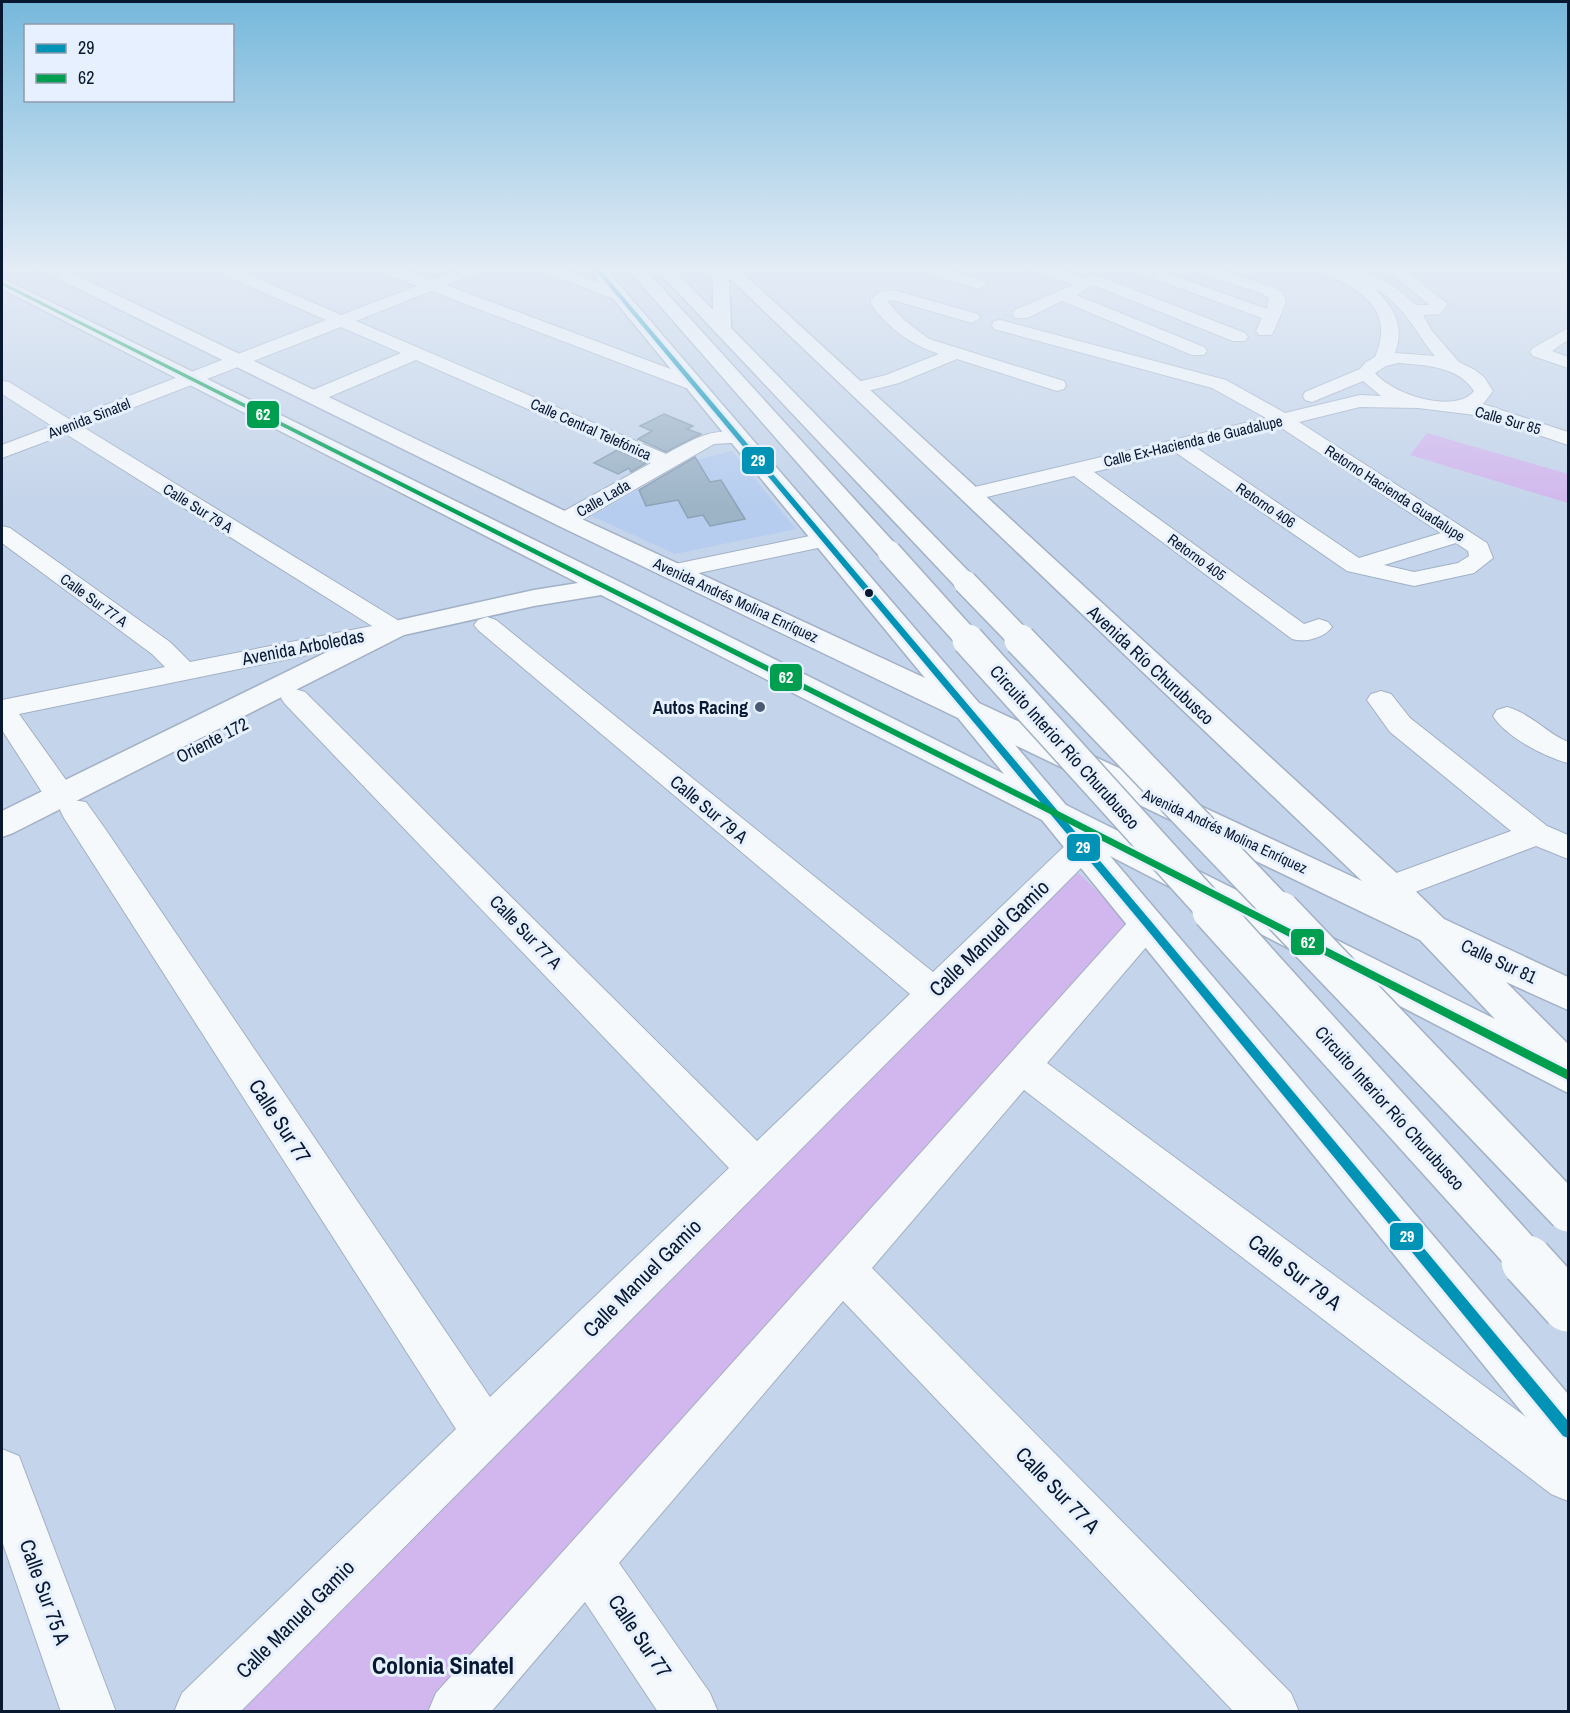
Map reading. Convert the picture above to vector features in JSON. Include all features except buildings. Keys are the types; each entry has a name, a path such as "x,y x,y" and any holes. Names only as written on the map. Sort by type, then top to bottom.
{"main road":[{"name":"Avenida Andrés Molina Enríquez","path":"140,347 185,376 1569,1073"},
{"name":"Avenida Andrés Molina Enríquez","path":"205,347 315,396 565,520 1429,928"},
{"path":"662,347 1147,923 1569,1431"},
{"name":"Circuito Interior Río Churubusco","path":"706,347 1569,1306"},
{"path":"739,347 1569,1212"},
{"name":"Avenida Río Churubusco","path":"812,347 1390,888 1569,1073"},
{"name":"Avenida Arboledas","path":"395,629 534,598 605,587 675,571"},
{"name":"Avenida Arboledas","path":"428,643 487,625 567,606 605,587"},
{"name":"Oriente 172","path":"2,849 67,802 395,629"},
{"name":"Oriente 172","path":"2,825 67,802 368,663 428,643"},
{"name":"Calle Sur 81","path":"1429,928 1569,994"}],"street":[{"name":"Avenida Sinatel","path":"2,440 61,423 261,347"},
{"name":"Calle Central Telefónica","path":"403,347 666,462"},
{"path":"593,347 693,384"},
{"path":"934,347 1057,385"},
{"path":"1081,347 1219,384"},
{"path":"1188,347 1198,351 1210,347"},
{"path":"1383,360 1390,347"},
{"path":"1436,347 1453,367"},
{"path":"1547,347 1540,351 1543,354 1569,363"},
{"path":"1198,351 1196,365 1219,384"},
{"path":"315,396 417,353"},
{"path":"856,388 892,379 954,354"},
{"path":"1383,360 1416,359 1453,367"},
{"name":"Calle Ex-Hacienda de Guadalupe","path":"963,489 1306,398 1366,373 1370,365 1383,360"},
{"name":"Calle Sur 85","path":"1453,367 1508,398 1569,424"},
{"path":"1366,373 1370,381 1381,390 1417,403"},
{"name":"Retorno Hacienda Guadalupe","path":"1219,384 1283,420 1479,548 1481,558 1466,568 1414,579 1355,566"},
{"path":"1447,406 1475,402 1482,397 1484,391 1480,384"},
{"name":"Calle Sur 79 A","path":"2,386 395,629"},
{"name":"Calle Ex-Hacienda de Guadalupe","path":"963,489 1077,469 1360,401 1417,403"},
{"name":"Calle Sur 85","path":"1417,403 1486,410 1569,439"},
{"name":"Avenida Sinatel","path":"2,452 61,423"},
{"name":"Calle Lada","path":"565,520 710,438 739,438"},
{"name":"Retorno 406","path":"1178,445 1355,566"},
{"name":"Retorno 405","path":"1077,469 1301,634 1319,627"},
{"name":"Calle Sur 77 A","path":"2,533 161,648 183,671"},
{"path":"1355,566 1459,535"},
{"name":"Avenida Arboledas","path":"675,571 824,540"},
{"name":"Calle Sur 79 A","path":"487,625 907,973 933,991"},
{"name":"Avenida Arboledas","path":"2,710 395,629"},
{"name":"Calle Sur 77 A","path":"295,698 730,1140 754,1168"},
{"path":"1381,700 1400,726 1536,834 1569,847"},
{"name":"Calle Sur 77","path":"2,710 95,838 449,1380 486,1432"},
{"path":"1507,716 1544,743 1569,753"},
{"path":"1390,888 1536,834"},
{"name":"Calle Manuel Gamio","path":"201,1712 933,991 1083,847"},
{"path":"455,1712 1147,923"},
{"name":"Calle Sur 79 A","path":"1021,1066 1569,1478"},
{"name":"Calle Sur 77 A","path":"843,1269 1272,1712"},
{"name":"Calle Sur 75 A","path":"2,1473 88,1712"},
{"name":"Calle Sur 77","path":"587,1561 691,1712"}],"shaded area":[{"path":"1427,433 1568,474 1568,503 1410,455"},
{"path":"732,451 796,529 675,554 592,516 687,462"},
{"path":"1073,868 1137,929 431,1711 239,1712"}],"transit line":[{"name":"62","path":"129,347 1053,812 1568,1075"},
{"name":"29","path":"662,347 1147,923 1568,1431"}],"place":[{"name":"Autos Racing","path":"760,707"}],"district":[{"name":"Colonia Sinatel","path":"443,1665"}]}
